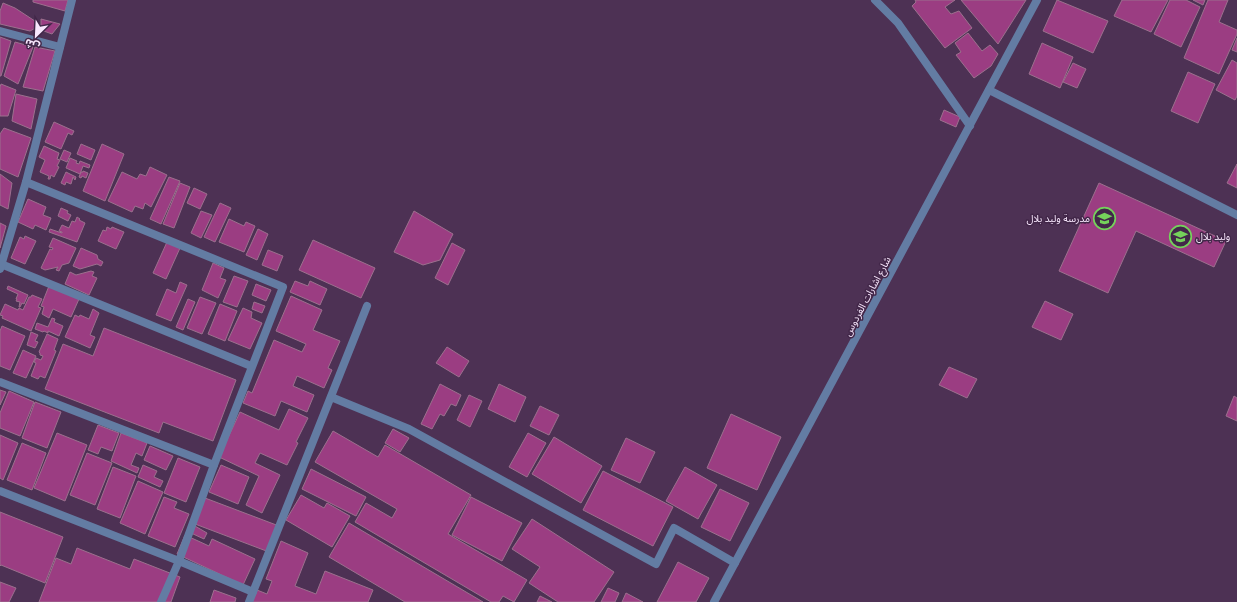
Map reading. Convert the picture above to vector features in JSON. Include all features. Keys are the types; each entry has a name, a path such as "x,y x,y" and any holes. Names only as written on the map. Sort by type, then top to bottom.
{"street":[{"path":"72,0 26,182 1,267 252,366"},
{"path":"875,0 898,24 970,126"},
{"name":"شارع اشارات الفردوس","path":"714,602 1037,0"},
{"path":"0,31 60,47"},
{"path":"989,90 1237,215"},
{"path":"26,182 283,287 179,560 161,602"},
{"path":"249,602 367,306"},
{"path":"0,382 214,465"},
{"path":"331,397 410,429 656,564 674,528 735,563"},
{"path":"0,491 179,560 253,592"}],"building":[{"path":"33,0 68,0 65,11 33,2"},
{"path":"915,0 955,0 945,7 951,14 959,11 972,28 945,48 912,6 916,2"},
{"path":"961,0 1026,0 998,44"},
{"path":"1057,0 1108,21 1093,53 1043,31"},
{"path":"1122,0 1168,0 1151,32 1114,16"},
{"path":"1170,0 1186,0 1200,7 1181,47 1154,34"},
{"path":"1193,0 1205,0 1203,5"},
{"path":"1208,0 1228,0 1219,22 1237,30 1237,34 1219,74 1184,58"},
{"path":"3,3 15,8 41,25 30,31 0,24 0,11"},
{"path":"41,19 60,24 52,34 41,30"},
{"path":"968,33 982,51 990,45 998,54 991,66 974,78 956,55 961,52 955,43"},
{"path":"0,37 11,41 1,76 0,76"},
{"path":"1237,38 1237,52 1232,50"},
{"path":"15,42 33,47 18,84 4,76"},
{"path":"1042,43 1073,57 1060,88 1029,74"},
{"path":"35,47 55,51 43,91 23,87"},
{"path":"1232,60 1237,63 1237,96 1235,100 1216,90"},
{"path":"1073,63 1086,69 1077,88 1063,82"},
{"path":"1188,72 1215,84 1198,123 1171,111"},
{"path":"1,84 16,90 8,116 0,116"},
{"path":"16,94 37,99 31,129 12,121"},
{"path":"944,110 960,117 956,127 940,120"},
{"path":"54,122 74,131 72,135 68,133 61,149 45,142"},
{"path":"4,128 31,138 18,177 0,169 0,134"},
{"path":"81,144 95,150 91,160 77,154"},
{"path":"102,144 124,154 105,201 83,191"},
{"path":"44,146 59,153 57,159 60,160 57,166 59,167 54,177 51,175 50,179 48,179 49,176 40,172 45,160 39,157"},
{"path":"64,150 71,153 67,162 60,159"},
{"path":"70,158 77,161 76,163 79,164 80,161 90,165 89,168 83,166 80,174 66,168"},
{"path":"1237,164 1237,188 1227,183"},
{"path":"150,167 167,175 151,207 145,203 143,209 135,206 132,212 108,201 122,172 137,179 140,174 146,176"},
{"path":"83,171 88,173 86,178 82,176 81,178 79,177"},
{"path":"66,172 76,177 75,180 73,177 71,184 66,182 65,185 61,183"},
{"path":"0,174 12,183 8,209 0,205"},
{"path":"169,177 180,181 161,224 150,219"},
{"path":"180,183 190,187 174,228 163,224"},
{"name":"وليد بلال","path":"1099,183 1226,241 1214,267 1136,231 1108,293 1059,271"},
{"path":"194,188 207,194 200,209 187,203"},
{"path":"28,199 46,207 43,215 51,218 46,230 35,225 33,229 18,222"},
{"path":"220,203 231,208 215,242 204,237"},
{"path":"61,208 68,211 67,213 71,215 68,221 58,216"},
{"path":"201,211 212,215 201,238 191,233"},
{"path":"414,211 453,234 440,260 423,265 394,252"},
{"path":"77,217 85,223 77,242 49,232 50,229 62,233 59,231 62,225 69,228 72,221 75,222"},
{"path":"229,219 244,226 246,222 255,226 244,252 219,242"},
{"path":"0,223 6,226 0,248"},
{"path":"107,227 111,229 112,227 124,232 116,249 98,241 103,230 106,231"},
{"path":"258,229 268,234 257,260 246,255"},
{"path":"25,236 36,241 25,264 11,258 20,237 24,239"},
{"path":"53,238 76,248 69,263 62,265 59,271 56,270 58,267 45,270 41,268 50,249 52,250 53,248 49,247"},
{"path":"313,240 375,268 361,298 299,270"},
{"path":"167,242 180,248 166,279 153,273"},
{"path":"452,243 465,250 448,285 435,278"},
{"path":"81,248 97,255 98,259 103,262 101,266 97,264 80,269 73,266"},
{"path":"268,250 283,256 277,271 262,265"},
{"path":"213,263 224,268 220,278 226,280 218,298 202,290"},
{"path":"91,271 94,272 92,276 97,278 89,295 65,284 70,272 76,275"},
{"path":"234,276 248,281 237,307 223,302"},
{"path":"295,281 308,286 310,281 327,289 320,305 290,292"},
{"path":"180,282 187,285 171,321 156,315 167,289 176,293"},
{"path":"256,284 271,290 266,301 252,295"},
{"path":"8,286 28,295 24,304 22,303 20,307 20,302 16,301 18,294 7,289"},
{"path":"49,286 79,299 71,317 53,309 49,318 42,314 44,307 41,306"},
{"path":"32,295 42,299 38,307 41,308 31,331 2,318 3,316 0,315 5,304 18,310 19,308 23,310 29,297"},
{"path":"291,296 322,310 313,330 340,341 328,368 332,370 324,388 297,376 293,386 314,395 307,412 281,401 275,416 243,403 248,391 252,393 274,340 302,352 306,344 276,331"},
{"path":"200,297 216,303 202,334 187,328"},
{"path":"188,299 195,302 183,330 176,327"},
{"path":"1045,301 1073,314 1061,340 1032,327"},
{"path":"254,302 265,306 262,313 252,309"},
{"path":"220,304 237,311 225,341 208,334"},
{"path":"243,308 252,312 251,318 262,323 250,349 228,340"},
{"path":"93,309 99,313 90,335 95,337 90,348 65,337 75,315 79,317 80,315 89,319"},
{"path":"52,318 55,319 54,322 63,326 59,336 48,331 48,333 35,329 37,323 48,327"},
{"path":"2,326 25,336 10,370 0,366 0,331"},
{"path":"104,328 236,380 213,441 163,422 159,433 45,389 63,344 93,356"},
{"path":"31,332 38,335 35,341 38,342 35,348 27,345"},
{"path":"47,334 58,339 54,350 56,351 45,378 40,376 38,379 31,376 36,363 34,362 36,358 41,360 43,356 40,355 39,352"},
{"path":"447,347 469,361 459,377 436,363"},
{"path":"23,350 36,356 26,378 13,373"},
{"path":"949,367 977,379 967,398 939,385"},
{"path":"440,384 461,395 456,406 451,404 444,416 440,414 432,429 421,424"},
{"path":"499,384 526,397 515,422 488,409"},
{"path":"0,390 6,392 0,405"},
{"path":"9,391 34,402 20,436 0,428 0,413"},
{"path":"469,395 482,401 470,427 457,420"},
{"path":"1234,396 1237,398 1237,421 1226,416"},
{"path":"35,402 61,412 47,448 22,438"},
{"path":"540,406 559,415 549,435 530,426"},
{"path":"289,409 308,418 287,465 260,453 255,463 280,475 262,513 246,505 259,476 219,457 240,412 279,430"},
{"path":"731,414 781,437 757,490 707,468"},
{"path":"98,425 119,433 112,451 101,447 98,454 88,450"},
{"path":"393,429 409,438 400,452 385,443"},
{"path":"333,431 378,457 385,445 471,495 448,534 527,580 514,602 503,596 499,602 491,602 355,522 366,503 392,518 397,509 315,462"},
{"path":"57,433 87,445 65,501 34,488"},
{"path":"121,433 147,443 142,456 136,453 131,465 139,468 137,473 111,461"},
{"path":"528,433 546,443 527,477 509,467"},
{"path":"0,435 18,443 3,480 0,478"},
{"path":"554,437 602,466 581,503 532,474"},
{"path":"626,438 655,452 640,483 611,470"},
{"path":"22,443 46,453 32,490 7,480"},
{"path":"150,446 173,456 166,470 144,460"},
{"path":"87,453 112,463 95,505 70,495"},
{"path":"178,458 200,467 186,502 164,493"},
{"path":"143,465 157,471 154,477 163,481 160,487 138,477"},
{"path":"221,465 249,477 238,504 209,492"},
{"path":"113,467 136,476 120,518 97,509"},
{"path":"685,467 717,485 698,519 666,501"},
{"path":"311,469 366,497 356,516 302,489"},
{"path":"603,471 673,507 653,546 583,510"},
{"path":"138,481 163,492 145,534 120,523"},
{"path":"720,489 749,503 730,541 701,527"},
{"path":"301,495 324,508 327,503 350,516 332,547 286,520"},
{"path":"164,497 177,502 174,508 189,514 175,547 148,536"},
{"path":"471,497 522,523 502,561 452,535"},
{"path":"205,498 279,526 269,552 195,524"},
{"path":"0,512 63,537 45,583 1,565 0,566"},
{"path":"532,519 614,572 594,602 558,602 529,583 540,567 512,549"},
{"path":"349,523 483,602 405,602 329,557"},
{"path":"195,526 207,533 204,539 191,533"},
{"path":"185,535 209,546 212,539 255,559 243,585 177,554"},
{"path":"281,541 308,553 295,586 316,594 325,571 373,590 368,602 252,602 257,590 267,594 272,581 266,579"},
{"path":"77,548 130,569 134,559 180,577 171,602 39,602 56,558 71,564"},
{"path":"678,562 709,578 696,602 657,602"},
{"path":"0,582 16,588 9,602 0,602"},
{"path":"608,588 619,593 615,602 601,602"},
{"path":"214,590 236,598 235,602 210,602"},
{"path":"626,593 643,602 622,602"},
{"path":"540,596 552,602 537,602"}],"place":[{"name":"مدرسة وليد بلال","path":"1105,218"},
{"name":"وليد بلال","path":"1181,236"}]}
